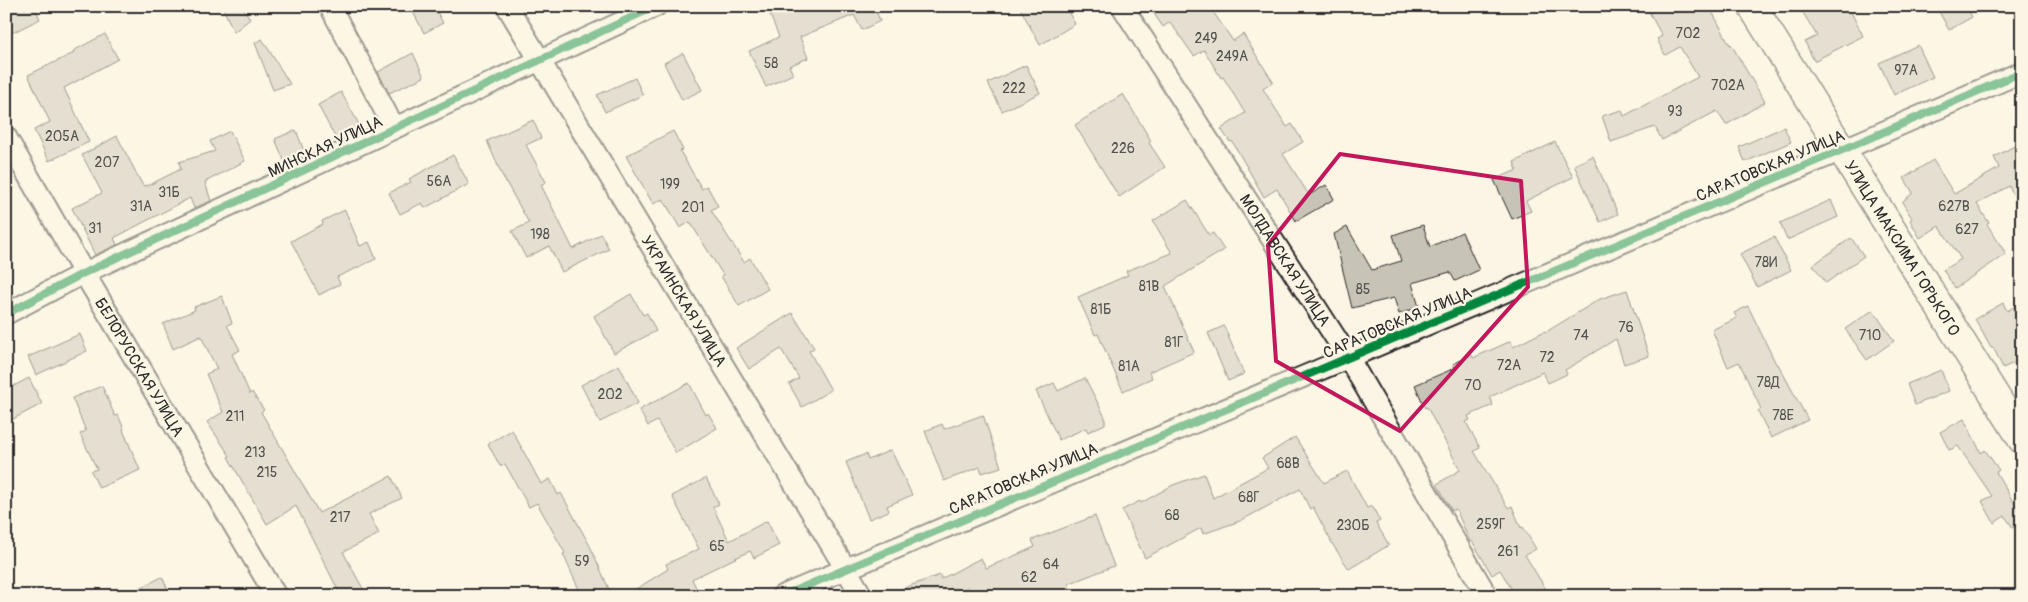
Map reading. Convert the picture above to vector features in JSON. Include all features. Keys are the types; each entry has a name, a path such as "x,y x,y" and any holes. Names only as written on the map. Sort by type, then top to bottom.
{"main road":[{"name":"УЛИЦА МАКСИМА ГОРЬКОГО","path":"1752,6 2022,439"}],"street":[{"path":"330,6 394,128"},
{"name":"УКРАИНСКАЯ УЛИЦА","path":"507,6 862,596"},
{"name":"МИНСКАЯ УЛИЦА","path":"6,314 84,273 656,6"},
{"name":"МОЛДАВСКАЯ УЛИЦА","path":"1122,6 1348,358 1487,596"},
{"name":"САРАТОВСКАЯ УЛИЦА","path":"782,596 1842,150 2022,72"},
{"name":"БЕЛОРУССКАЯ УЛИЦА","path":"6,137 84,273 276,596"}],"highlighted area":[{"path":"1340,154 1521,181 1528,287 1400,431 1276,361 1268,245"}],"building":[{"path":"6,6 34,6 40,19 12,33 6,20"},
{"path":"222,6 242,6 250,19 234,32"},
{"path":"410,6 434,6 443,23 424,33"},
{"path":"790,6 874,6 880,21 862,30 854,15 800,37 808,58 789,66 793,74 766,87 749,51 779,37 770,15"},
{"path":"1019,6 1065,6 1075,24 1040,45"},
{"path":"1149,6 1209,6 1233,41 1243,34 1273,82 1263,89 1287,127 1292,124 1303,142 1283,154 1309,195 1326,185 1334,199 1296,221 1277,189 1264,197 1232,141 1230,142 1221,129 1245,113 1204,50 1194,56 1170,22 1163,27"},
{"path":"1646,6 1709,6 1730,45 1765,102 1726,125 1717,111 1662,140 1655,127 1611,142 1602,116 1622,110 1624,116 1698,77 1680,47 1665,55 1657,39 1662,36"},
{"path":"1799,6 1848,6 1863,36 1814,61 1805,42 1817,36"},
{"path":"1936,6 1966,6 1972,17 1949,30"},
{"path":"105,34 118,59 64,88 89,142 49,161 34,130 50,122 28,75 74,53 73,51"},
{"path":"262,39 290,84 273,90 255,43"},
{"path":"1918,45 1933,77 1894,95 1879,63"},
{"path":"413,53 424,77 389,93 378,72"},
{"path":"683,53 702,90 682,100 664,63"},
{"path":"1026,65 1040,93 1002,111 988,83"},
{"path":"635,78 643,95 605,112 597,95"},
{"path":"341,92 361,128 337,141 318,105"},
{"path":"1123,94 1151,141 1149,143 1165,167 1119,197 1075,125"},
{"path":"533,120 541,138 526,145 546,182 541,185 573,249 601,234 609,249 562,272 549,246 526,258 512,231 529,223 502,175 487,141"},
{"path":"1784,127 1791,142 1745,162 1739,147"},
{"path":"296,130 306,156 286,165 275,139"},
{"path":"230,131 245,161 205,182 211,201 194,208 190,198 114,238 117,245 95,255 72,208 102,193 82,155 117,136 143,186 147,186 181,169 179,162 215,151 210,141"},
{"path":"673,131 683,150 680,151 702,189 707,186 718,206 711,210 744,262 750,258 768,289 739,306 721,276 723,275 690,222 680,228 663,199 653,204 626,156"},
{"path":"1555,142 1573,177 1526,201 1531,211 1512,219 1494,180 1517,170 1514,162"},
{"path":"2022,142 2022,210 2009,186 1977,204 2006,254 1955,288 1943,270 1961,259 1939,226 1920,238 1910,220 1912,218 1902,202 1913,193 1904,178 1933,160 1954,194 1999,168 1994,157"},
{"path":"453,155 469,184 425,208 422,203 400,214 389,193 411,182 409,179"},
{"path":"1593,156 1618,214 1600,222 1574,165"},
{"path":"1187,200 1209,235 1213,233 1224,250 1165,286 1194,352 1149,372 1152,378 1123,391 1098,334 1095,335 1078,297 1128,275 1126,271 1172,253 1153,221"},
{"path":"1831,200 1838,217 1787,240 1780,223"},
{"path":"345,210 360,246 369,242 376,259 337,277 340,284 319,295 291,241 323,224 322,221"},
{"path":"1423,225 1430,247 1462,232 1479,270 1455,281 1450,272 1412,283 1419,307 1399,314 1394,298 1352,308 1334,234 1347,227 1372,270 1401,261 1393,235"},
{"path":"1774,237 1791,270 1757,287 1740,254"},
{"path":"1851,238 1864,256 1826,283 1813,265"},
{"path":"1627,290 1649,356 1624,364 1616,339 1565,370 1567,374 1548,383 1543,372 1490,397 1493,405 1468,416 1470,420 1466,422 1480,448 1474,451 1508,508 1512,506 1521,528 1523,527 1536,549 1525,555 1550,596 1516,596 1500,570 1492,575 1472,541 1470,542 1456,509 1452,511 1437,484 1460,470 1427,407 1425,408 1415,385 1455,368 1453,364 1472,355 1473,358 1511,341 1513,347 1546,332 1600,299"},
{"path":"631,294 643,315 647,313 656,331 614,353 594,316"},
{"path":"222,296 232,323 227,325 240,350 232,354 250,394 252,392 264,410 261,412 319,513 391,476 402,498 369,514 379,534 343,552 367,596 341,596 296,506 267,524 228,457 230,456 207,422 223,412 206,374 217,369 201,336 173,349 163,324 195,310 194,307"},
{"path":"2022,302 2022,359 2003,368 1993,347 1991,348 1975,319 2003,303 2007,311"},
{"path":"1748,306 1776,364 1778,364 1808,420 1771,438 1758,411 1761,409 1739,362 1728,367 1712,330 1737,318 1734,313"},
{"path":"1873,310 1894,341 1867,360 1845,329"},
{"path":"792,313 814,348 809,351 831,390 802,407 789,384 799,378 781,349 749,369 736,348"},
{"path":"1224,326 1244,374 1228,381 1208,333"},
{"path":"80,334 87,351 36,375 28,357"},
{"path":"619,365 638,403 600,422 581,385"},
{"path":"1941,370 1949,391 1915,405 1907,384"},
{"path":"29,378 42,404 11,420 6,411 6,390"},
{"path":"1085,378 1105,417 1105,424 1088,432 1086,428 1059,440 1036,391 1054,383 1058,391"},
{"path":"689,383 706,415 708,413 717,428 676,453 657,421 648,426 639,410"},
{"path":"102,386 115,416 118,415 140,470 99,488 91,471 97,469 80,434 86,431 72,398"},
{"path":"983,415 1001,467 982,473 980,467 944,481 925,431 942,424 944,429"},
{"path":"1964,419 1981,453 1985,450 1999,470 1996,472 2022,517 2022,523 2013,528 2005,516 1994,523 1982,501 1992,496 1958,446 1949,450 1940,432"},
{"path":"512,430 541,484 550,479 558,495 561,493 590,546 612,596 582,596 563,554 565,553 537,503 529,507 505,464 500,466 488,444"},
{"path":"1295,437 1324,483 1347,471 1367,508 1372,506 1380,521 1376,523 1389,545 1349,569 1333,545 1313,507 1310,509 1300,489 1240,521 1203,534 1201,528 1145,558 1122,510 1140,501 1141,503 1173,485 1204,474 1213,498 1268,468 1262,458"},
{"path":"891,450 912,495 887,506 889,511 869,519 846,462 866,454 868,460"},
{"path":"706,478 719,504 713,507 729,541 767,521 779,545 754,558 750,551 692,579 700,596 625,596 668,569 666,564 699,549 672,496"},
{"path":"1095,516 1114,566 1068,584 1070,589 1051,596 973,596 968,587 947,594 947,596 888,596 887,594 940,575 941,579 981,558 986,568 1035,547 1032,540"},
{"path":"162,577 171,596 124,596"}],"cycle path":[{"path":"6,314 84,273 656,6"},
{"path":"782,596 1842,150 2022,72"}]}
